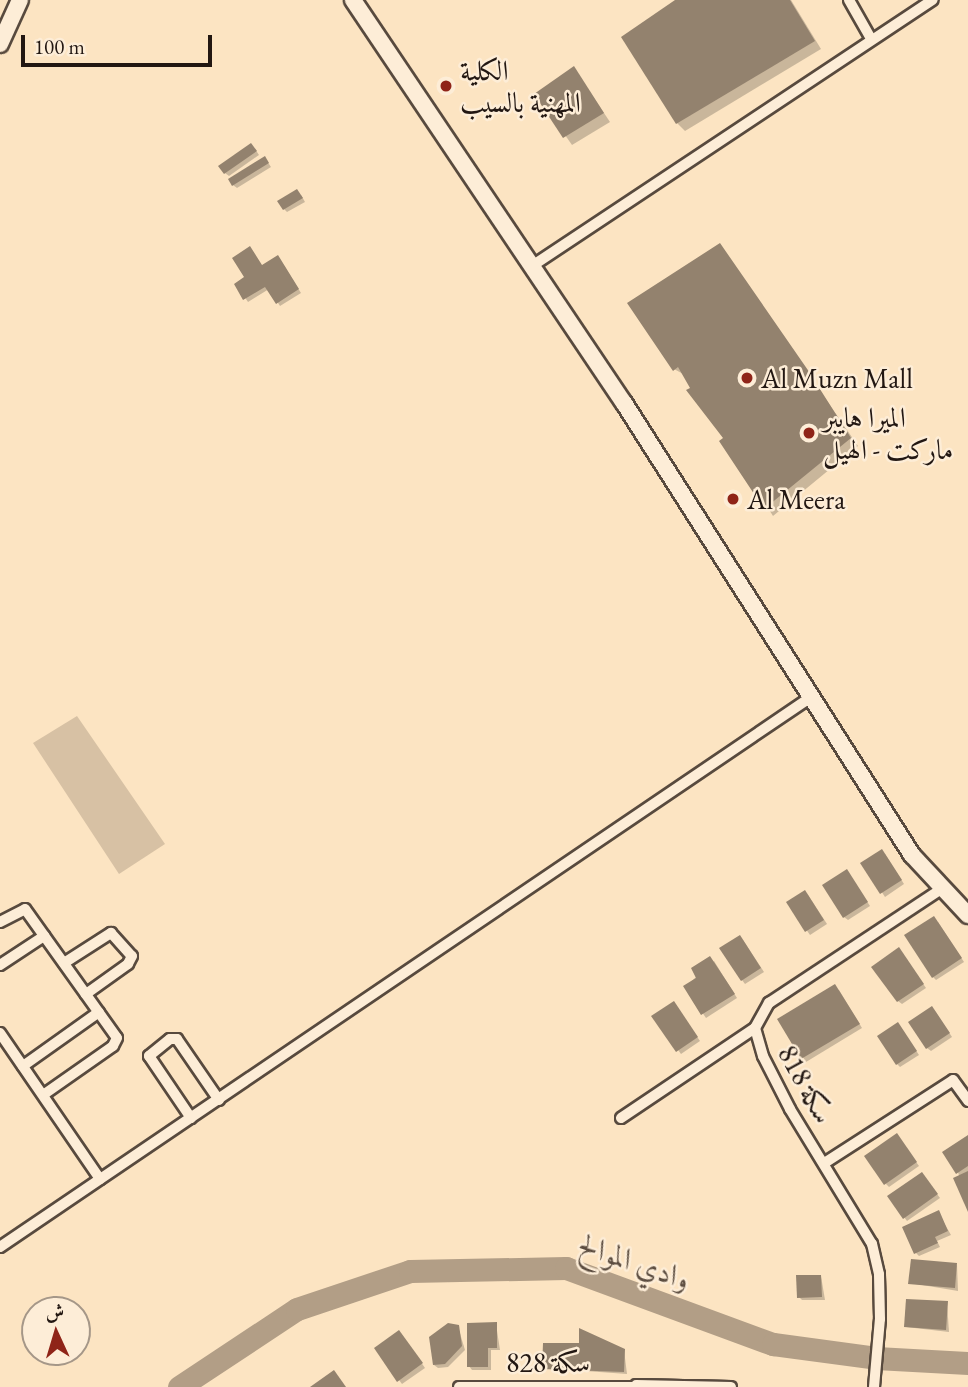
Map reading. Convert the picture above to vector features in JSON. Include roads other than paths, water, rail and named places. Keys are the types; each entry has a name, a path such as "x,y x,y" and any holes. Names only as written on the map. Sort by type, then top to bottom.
{"street":[{"path":"0,44 20,0"},
{"path":"353,0 532,266 912,855 968,915"},
{"path":"849,0 870,37"},
{"path":"532,266 870,37 933,0"},
{"path":"0,1247 811,697"},
{"name":"سكة 818","path":"874,1387 880,1319 877,1259 863,1224 790,1109 763,1056 755,1028 769,1003 944,887"},
{"path":"0,922 25,909 99,1012 117,1042 43,1095"},
{"path":"64,963 111,933 132,956 128,964 86,994"},
{"path":"0,965 44,936"},
{"path":"23,1066 99,1012"},
{"path":"621,1118 755,1028"},
{"path":"0,1033 100,1179"},
{"path":"191,1118 150,1059 150,1052 170,1039 177,1039 219,1100"},
{"path":"825,1162 954,1080 968,1101"},
{"name":"سكة 828","path":"459,1387 731,1387"}],"waterway":[{"name":"وادي الموالح","path":"179,1387 297,1309 410,1271 566,1268 773,1344 876,1358 968,1363"}],"place":[{"name":"الكلية المهنية بالسيب","path":"446,86"},
{"name":"Al Muzn Mall","path":"747,378"},
{"name":"الميرا هايبر ماركت - الهيل","path":"809,433"},
{"name":"Al Meera","path":"733,499"}]}
